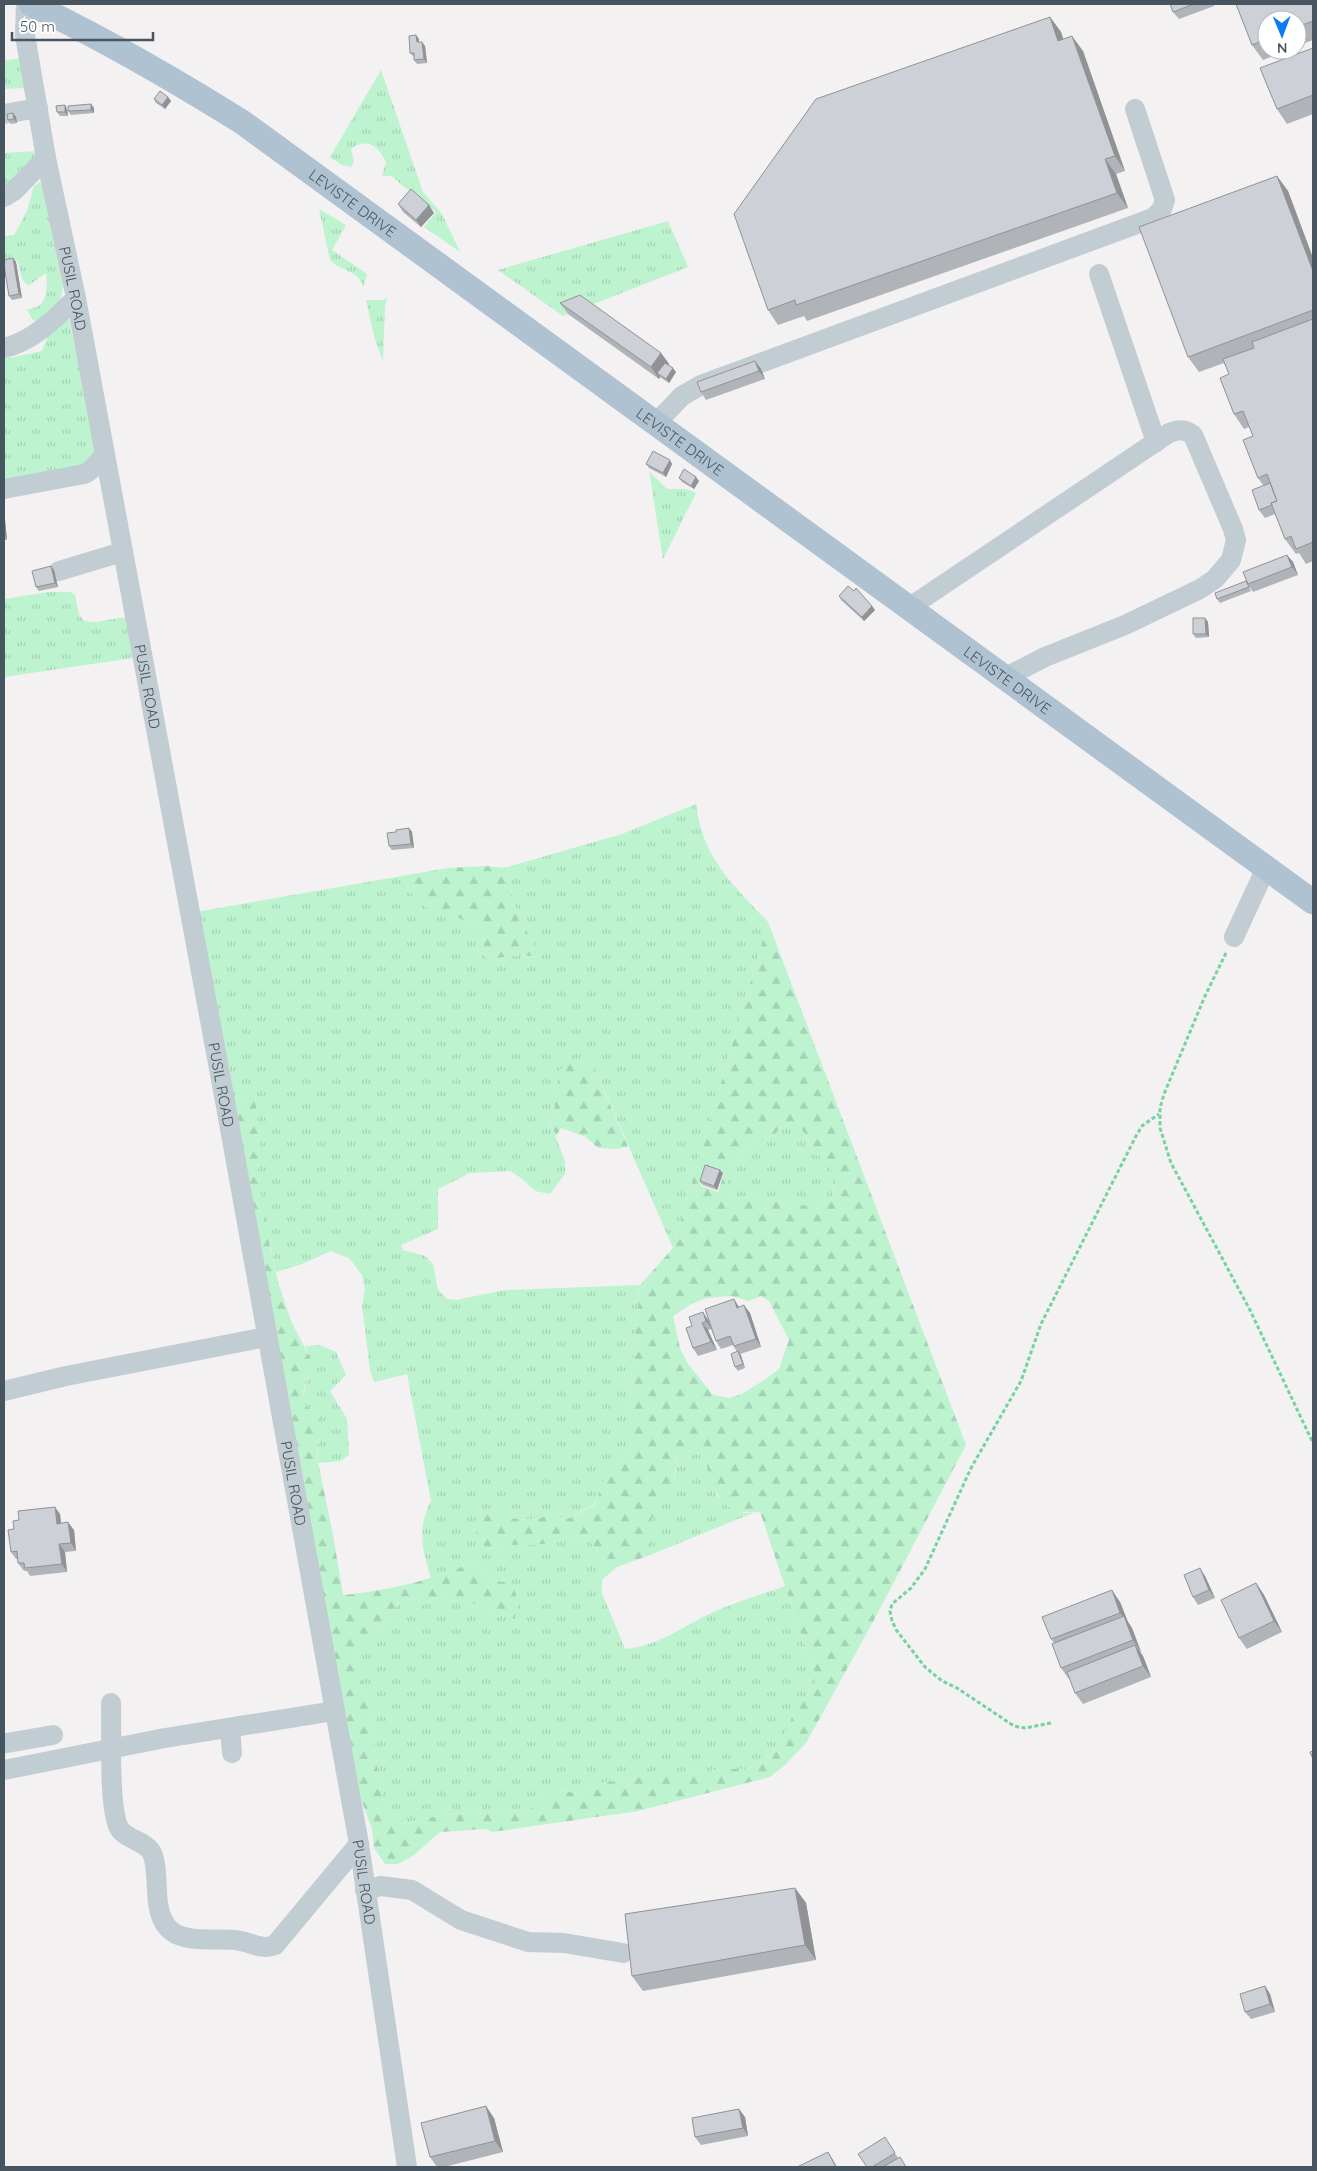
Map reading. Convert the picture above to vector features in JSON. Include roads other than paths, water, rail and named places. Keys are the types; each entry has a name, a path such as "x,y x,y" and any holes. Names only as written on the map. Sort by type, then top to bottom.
{"main road":[{"name":"LEVISTE DRIVE","path":"31,4 162,72 242,122 1313,902"}],"street":[{"name":"PUSIL ROAD","path":"26,4 25,35 46,158 76,298 225,1101 266,1337 359,1844 407,2167"},
{"path":"4,114 38,108"},
{"path":"656,423 682,396 700,385 1153,218 1162,209 1165,200 1135,109"},
{"path":"4,197 14,191 46,158"},
{"path":"1099,274 1156,442"},
{"path":"4,348 25,340 41,330 76,298"},
{"path":"910,607 1156,442 1178,430 1186,430 1193,435 1233,529 1236,540 1231,560 1215,579 1200,589 1125,625 1045,657 1006,677"},
{"path":"4,489 84,474 91,471 98,461 104,457"},
{"path":"59,571 122,552"},
{"path":"1234,937 1266,868"},
{"path":"4,1392 66,1376 266,1337"},
{"path":"111,1703 114,1800 117,1822 122,1832 147,1847 152,1853 156,1872 160,1915 166,1928 178,1935 192,1938 244,1941 261,1948 275,1946 359,1844"},
{"path":"4,1770 112,1749 196,1726 230,1728 334,1711"},
{"path":"230,1728 232,1752"},
{"path":"7,1743 53,1735"},
{"path":"29,1739 39,1763"},
{"path":"365,1890 381,1886 412,1890 461,1920 528,1942 564,1943 623,1953"}]}
